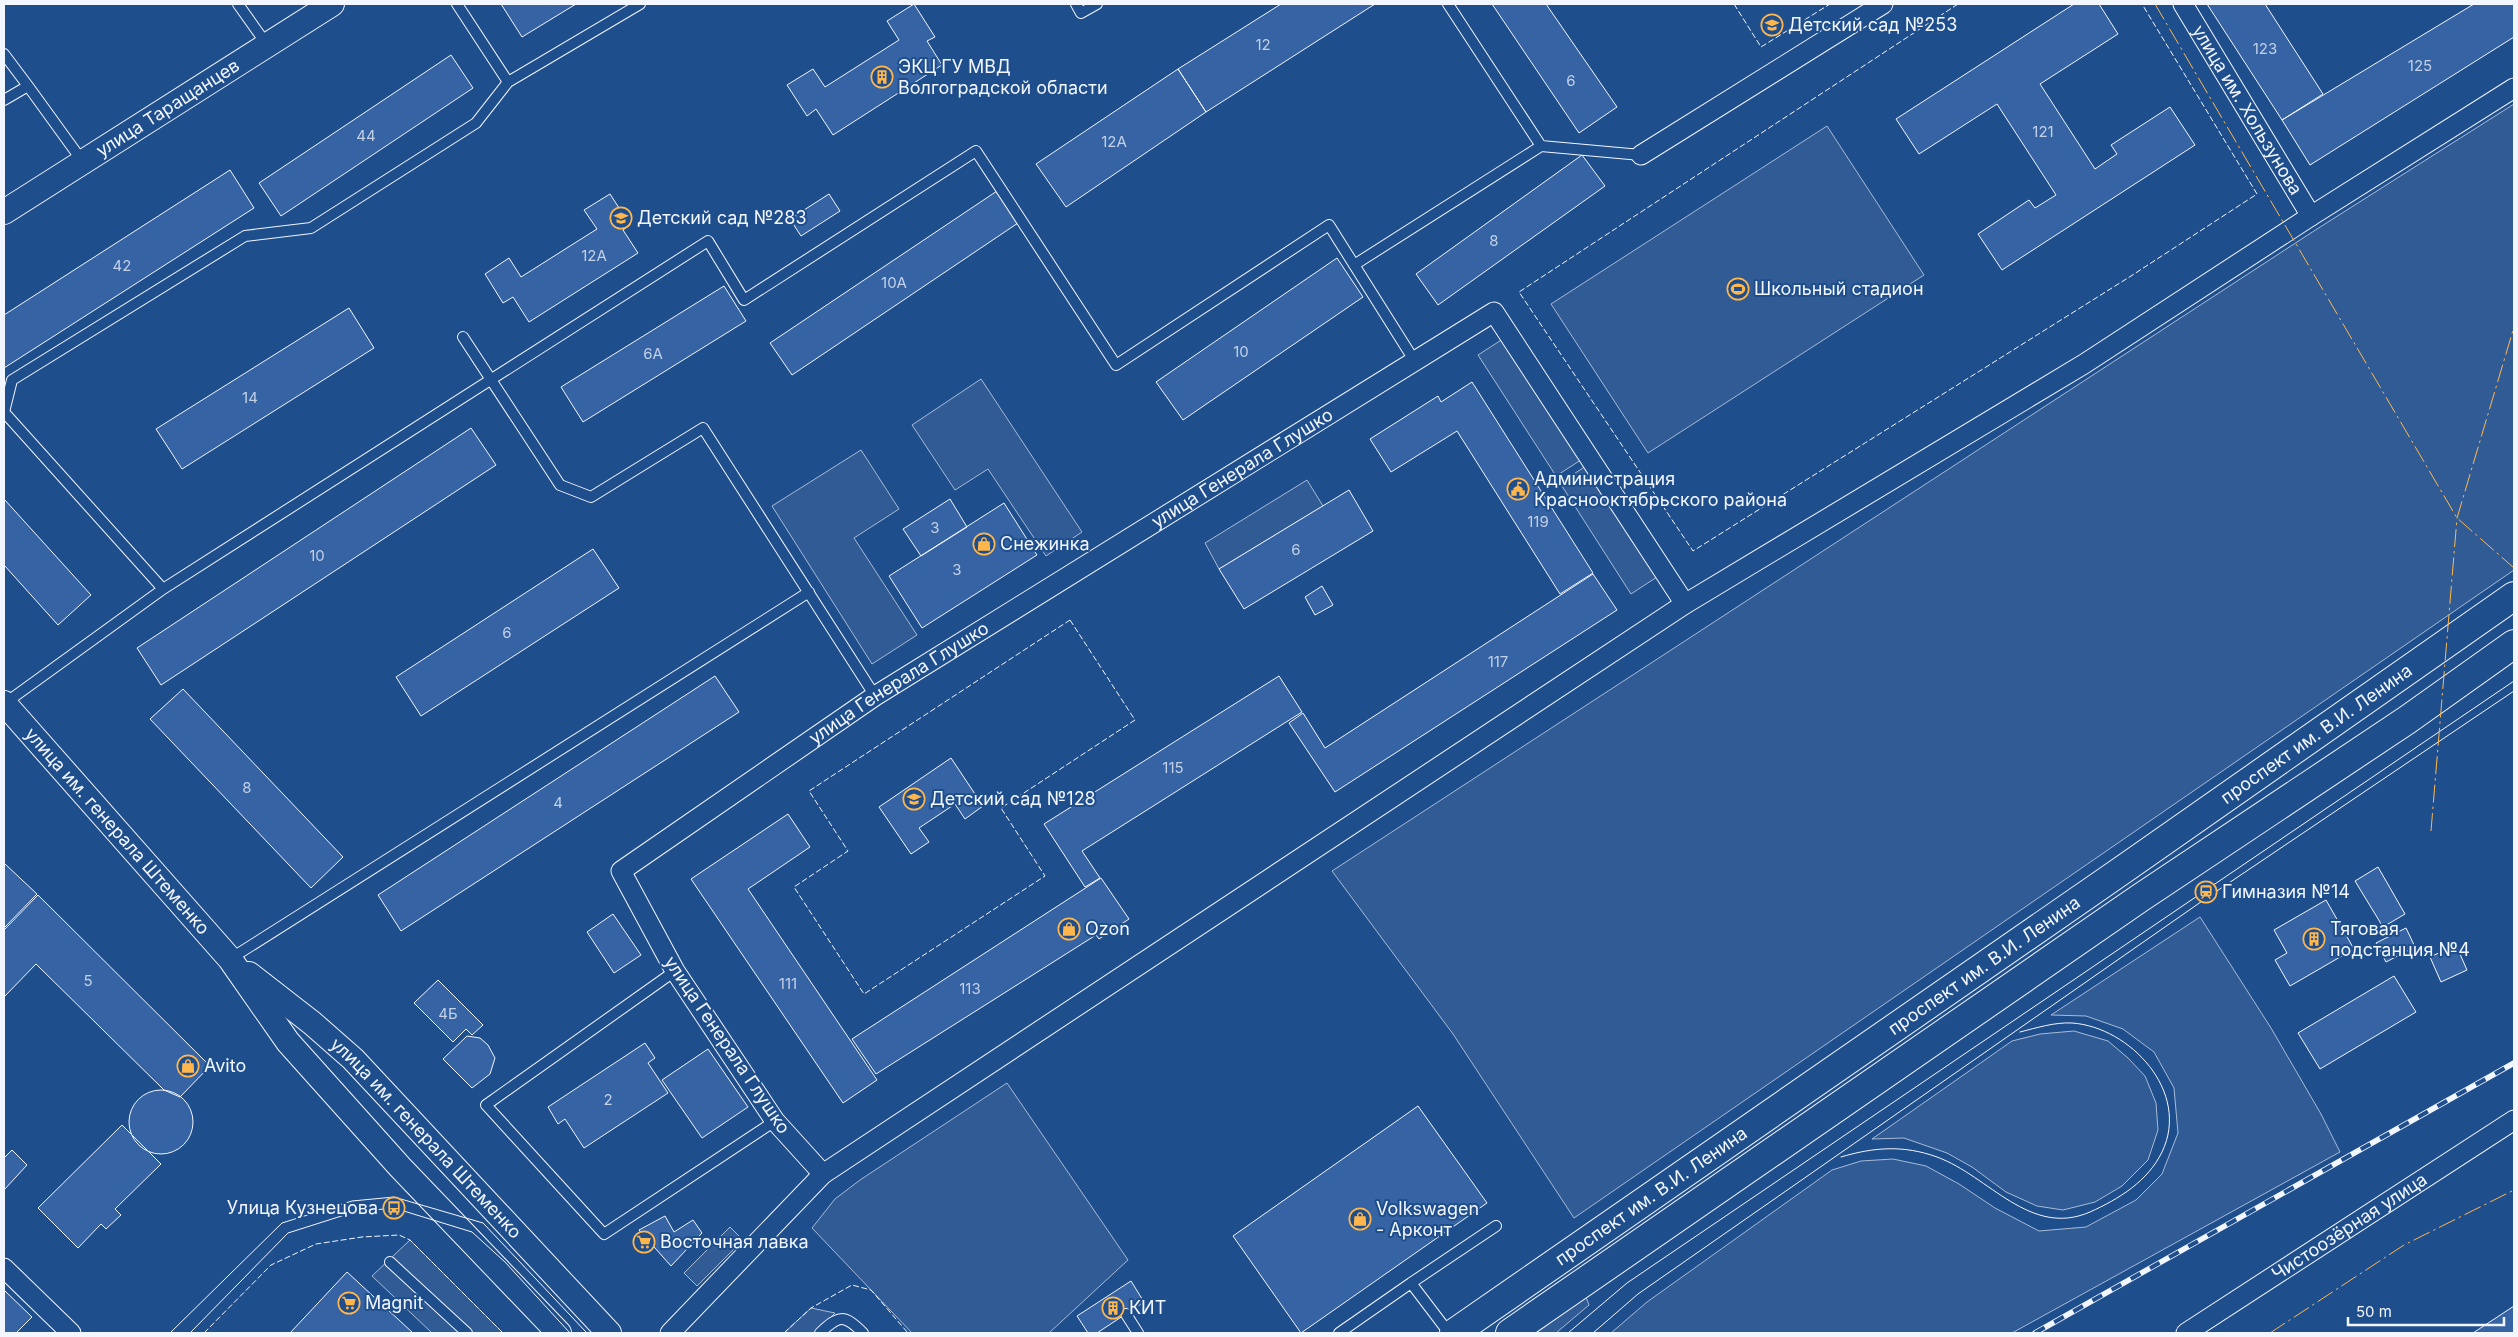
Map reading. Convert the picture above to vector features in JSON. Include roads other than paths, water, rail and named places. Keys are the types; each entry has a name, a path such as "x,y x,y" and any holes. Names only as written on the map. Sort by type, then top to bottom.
{"main road":[{"name":"проспект им. В.И. Ленина","path":"1454,1333 2110,880 2514,596"},
{"name":"проспект им. В.И. Ленина","path":"1510,1333 2140,898 2407,720 2514,644"}],"street":[{"name":"улица Таращанцев","path":"4,212 332,4"},
{"path":"1641,155 1883,4"},
{"name":"улица им. Хользунова","path":"2184,4 2311,216"},
{"path":"670,1333 823,1174 1685,604 2084,364 2311,216 2514,88"},
{"name":"улица Генерала Глушко","path":"823,1174 775,1121 675,972 621,871 875,696 1494,312 1685,604"},
{"name":"улица им. генерала Штеменко","path":"4,704 230,959 288,1042 400,1167 559,1333"},
{"name":"улица им. генерала Штеменко","path":"230,959 312,1023 353,1059 609,1333"},
{"name":"Чистоозёрная улица","path":"2186,1333 2514,1120"},
{"path":"4,1268 71,1333"}],"lane":[{"path":"238,4 267,45"},
{"path":"457,4 508,82"},
{"path":"163,588 4,412 12,380 245,236 311,228 476,123 508,82 640,4"},
{"path":"1076,4 1082,13 1097,4"},
{"path":"1448,4 1541,146"},
{"path":"4,54 83,162"},
{"path":"4,100 28,86"},
{"path":"1354,265 1541,146 1641,155"},
{"path":"4,704 163,588 490,378 708,241 744,300 976,151 1116,365 1329,225 1414,360"},
{"path":"463,337 560,485 591,497 703,428 875,696"},
{"path":"230,959 809,592"},
{"path":"675,972 486,1105 604,1234 775,1121"},
{"path":"1339,1333 1496,1226"},
{"path":"390,1262 467,1333"},
{"path":"1411,1283 1449,1333"},
{"path":"1126,1314 1138,1333"},
{"path":"820,1333 832,1321 842,1318 851,1321 863,1333"}],"tram line":[{"path":"1568,1333 1627,1283 2514,681"},
{"path":"1593,1333 1638,1294 2208,897 2514,691"},
{"path":"1841,1157 1877,1149 1901,1149 1925,1153 1956,1166 2029,1211 2048,1217 2068,1218 2090,1212 2132,1188 2149,1172 2156,1162 2162,1152 2169,1129 2168,1107 2162,1086 2150,1066 2134,1050 2115,1036 2094,1027 2059,1023 2020,1032"},
{"path":"170,1333 282,1223 352,1201 394,1197 483,1223 587,1333"},
{"path":"190,1333 288,1233 354,1212 394,1208 472,1232 505,1262 570,1333"}],"railway":[{"path":"2035,1333 2514,1063"}],"place":[{"name":"Детский сад №253","path":"1772,25"},
{"name":"ЭКЦ ГУ МВД Волгоградской области","path":"882,77"},
{"name":"Детский сад №283","path":"621,218"},
{"name":"Школьный стадион","path":"1738,289"},
{"name":"Администрация Краснооктябрьского района","path":"1518,489"},
{"name":"Снежинка","path":"984,544"},
{"name":"Детский сад №128","path":"914,799"},
{"name":"Гимназия №14","path":"2206,892"},
{"name":"Ozon","path":"1069,929"},
{"name":"Тяговая подстанция №4","path":"2314,939"},
{"name":"Avito","path":"188,1066"},
{"name":"Улица Кузнецова","path":"394,1208"},
{"name":"Volkswagen - Арконт","path":"1360,1219"},
{"name":"Восточная лавка","path":"644,1242"},
{"name":"Magnit","path":"349,1303"},
{"name":"КИТ","path":"1113,1308"}]}
